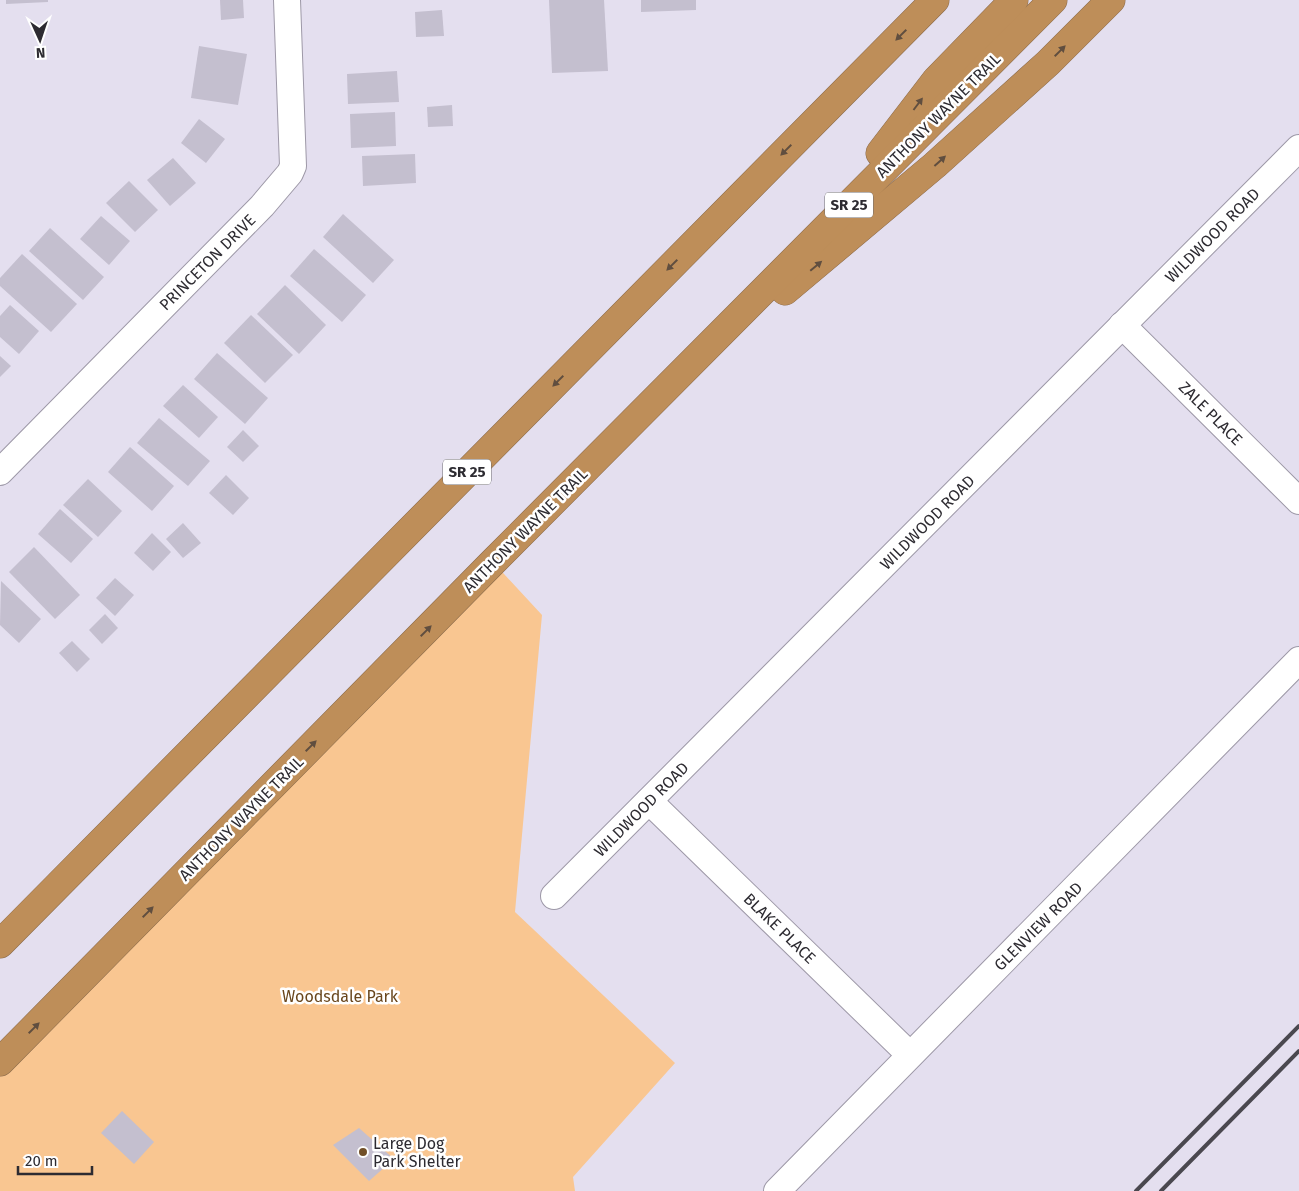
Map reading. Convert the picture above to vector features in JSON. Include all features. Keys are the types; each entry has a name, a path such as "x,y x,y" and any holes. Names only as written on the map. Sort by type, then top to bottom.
{"highway":[{"name":"SR 25","path":"0,944 935,0"},
{"path":"814,240 936,80 1014,0"},
{"name":"ANTHONY WAYNE TRAIL","path":"0,1062 493,562 1052,0"},
{"path":"645,410 935,165 1048,64 1111,0"}],"street":[{"name":"PRINCETON DRIVE","path":"0,472 256,213 290,174 292,166 287,0"},
{"name":"WILDWOOD ROAD","path":"554,896 1299,148"},
{"name":"ZALE PLACE","path":"1122,326 1299,501"},
{"name":"GLENVIEW ROAD","path":"777,1191 1299,660"},
{"name":"BLAKE PLACE","path":"649,801 910,1055"}],"green space":[{"name":"Woodsdale Park","path":"493,562 542,615 515,912 675,1063 573,1177 575,1191 0,1191 0,1061"}],"building":[{"path":"6,0 48,0 48,2 6,4"},
{"path":"220,0 243,0 244,18 221,20"},
{"path":"549,0 604,0 608,71 552,73"},
{"path":"641,0 696,0 696,10 641,12"},
{"path":"442,10 444,36 416,37 415,12"},
{"path":"199,46 247,54 238,105 191,98"},
{"path":"397,71 399,102 348,104 347,74"},
{"path":"452,105 453,126 428,127 427,107"},
{"path":"395,112 396,146 351,148 350,114"},
{"path":"199,119 225,139 206,163 181,143"},
{"path":"415,154 416,183 363,186 362,156"},
{"path":"173,158 196,183 170,206 147,180"},
{"path":"129,181 158,210 135,232 106,203"},
{"path":"343,214 394,260 373,283 323,237"},
{"path":"101,216 130,241 109,265 80,239"},
{"path":"50,228 104,277 83,300 29,251"},
{"path":"314,249 366,295 342,322 290,276"},
{"path":"22,254 77,304 51,332 0,286 0,278"},
{"path":"285,285 326,325 299,354 257,314"},
{"path":"10,305 39,331 19,354 0,337 0,316"},
{"path":"251,315 293,355 265,383 224,343"},
{"path":"217,353 268,398 245,424 194,379"},
{"path":"0,356 11,366 0,377"},
{"path":"183,385 218,417 199,438 163,406"},
{"path":"159,418 210,461 188,486 137,443"},
{"path":"243,430 259,446 243,462 227,447"},
{"path":"130,447 174,486 152,511 108,472"},
{"path":"226,475 249,498 233,515 209,493"},
{"path":"88,479 122,511 98,537 63,505"},
{"path":"60,509 93,539 71,563 38,534"},
{"path":"183,523 201,543 183,558 166,539"},
{"path":"152,533 171,552 153,571 134,553"},
{"path":"34,547 80,595 55,619 9,572"},
{"path":"115,578 134,595 115,616 96,598"},
{"path":"1,581 41,619 19,643 0,625"},
{"path":"105,614 118,628 102,644 89,630"},
{"path":"72,641 90,659 77,672 59,653"},
{"path":"122,1111 154,1142 134,1164 101,1133"},
{"name":"Large Dog Park Shelter","path":"359,1128 394,1159 369,1181 333,1145"}],"railway":[{"path":"1136,1191 1299,1026"},
{"path":"1161,1191 1299,1051"}],"place":[{"name":"Large Dog Park Shelter","path":"363,1152"}]}
